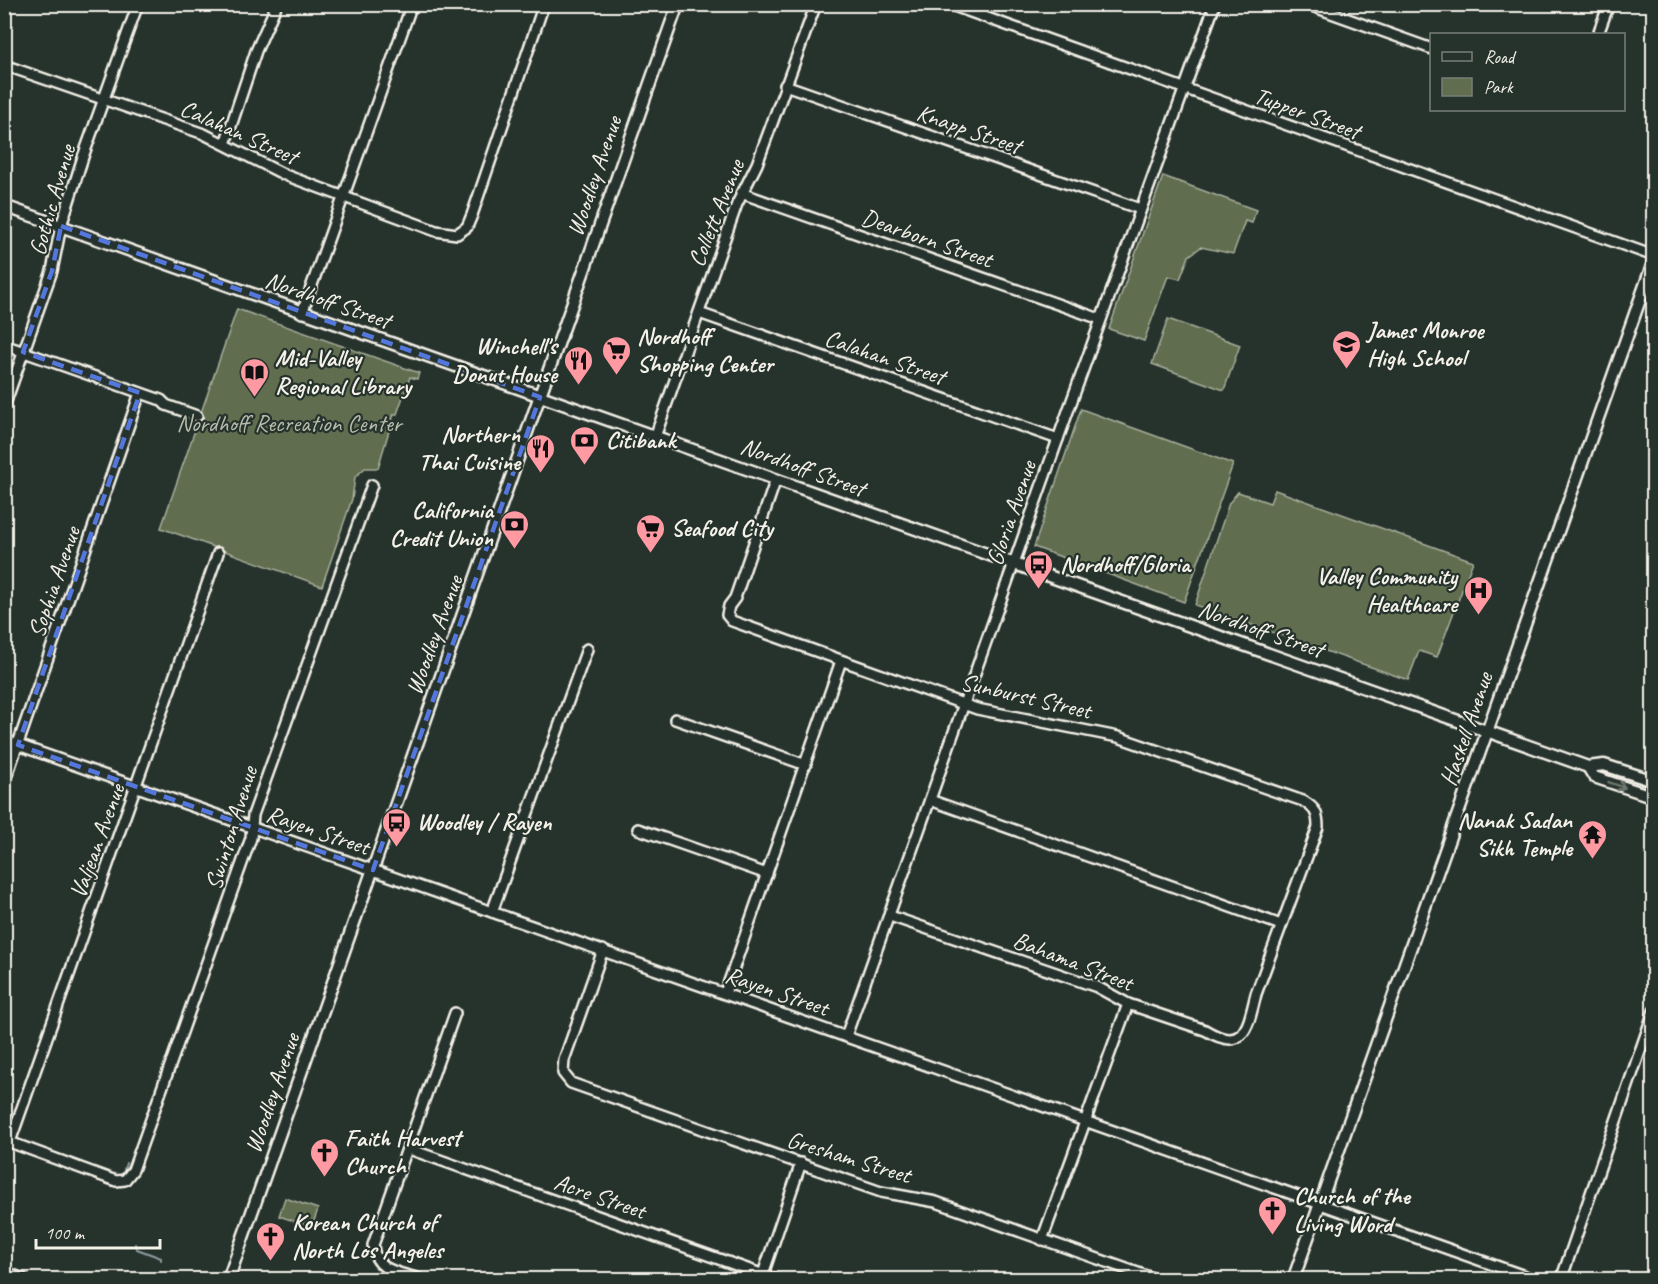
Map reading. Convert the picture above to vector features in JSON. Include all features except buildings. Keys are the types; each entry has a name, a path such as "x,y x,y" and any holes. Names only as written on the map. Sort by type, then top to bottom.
{"main road":[{"name":"Woodley Avenue","path":"228,1280 678,4"},
{"name":"Nordhoff Street","path":"4,206 1588,767 1604,765 1653,780"},
{"name":"Haskell Avenue","path":"1293,1280 1653,258"},
{"name":"Nordhoff Street","path":"1588,767 1593,777 1653,797"},
{"path":"4,1272 24,1280"}],"street":[{"name":"Gothic Avenue","path":"4,406 52,271 60,226 138,4"},
{"path":"225,144 256,51 277,4"},
{"path":"302,313 412,4"},
{"name":"Calahan Street","path":"4,65 225,144 277,172 436,231 457,234 467,227 472,215 544,4"},
{"name":"Collett Avenue","path":"655,437 741,193 757,164 816,4"},
{"name":"Tupper Street","path":"948,4 1653,258"},
{"name":"Gloria Avenue","path":"846,1036 1100,319 1215,4"},
{"path":"1306,4 1430,49"},
{"path":"1598,33 1609,4"},
{"name":"Knapp Street","path":"785,85 1140,209"},
{"name":"Dearborn Street","path":"741,193 1100,319"},
{"name":"Calahan Street","path":"699,313 1058,439"},
{"path":"4,345 140,393 197,416"},
{"name":"Sophia Avenue","path":"4,784 140,393"},
{"name":"Sunburst Street","path":"776,479 727,615 736,623 977,709 1118,737 1303,801 1317,811 1318,827 1281,925"},
{"name":"Swinton Avenue","path":"8,1141 110,1179 125,1180 136,1165 143,1138 248,849 253,815 372,485"},
{"name":"Valjean Avenue","path":"8,1141 137,787 218,553"},
{"path":"492,912 587,649"},
{"path":"725,993 841,661"},
{"path":"675,719 806,765"},
{"name":"Rayen Street","path":"4,740 1536,1280"},
{"path":"930,800 1281,925"},
{"path":"638,830 767,874"},
{"name":"Bahama Street","path":"890,916 1097,987 1128,1004 1205,1030 1222,1039 1242,1036 1250,1022 1256,994 1281,925"},
{"name":"Gresham Street","path":"603,950 564,1060 565,1078 580,1087 881,1192 936,1202 1158,1280"},
{"path":"1042,1240 1128,1004"},
{"path":"1561,1280 1653,1011"},
{"path":"422,1280 391,1272 376,1259 375,1237 409,1149 454,1013"},
{"name":"Acre Street","path":"409,1149 761,1277 778,1280"},
{"path":"761,1277 801,1163"}],"highlighted area":[{"path":"61,226 540,397 373,870 18,745 140,393 23,352 52,271"}],"green space":[{"path":"1163,176 1256,210 1252,223 1245,221 1233,254 1201,247 1189,256 1180,279 1168,276 1144,341 1109,329"},
{"name":"Nordhoff Recreation Center","path":"237,309 419,373 417,379 410,377 397,414 394,414 378,468 365,468 355,477 352,499 322,586 161,528"},
{"path":"1168,319 1240,345 1224,390 1152,364"},
{"path":"1081,409 1233,464 1184,602 1034,547"},
{"path":"1275,490 1473,561 1437,657 1419,651 1408,680 1195,605 1229,503 1238,492 1270,503"},
{"path":"285,1198 318,1209 312,1227 279,1216"}],"waterway":[{"path":"122,1177 126,1163"},
{"path":"135,1244 137,1249 161,1258 161,1260"}],"place":[{"name":"James Monroe High School","path":"1346,370"},
{"name":"Nordhoff Shopping Center","path":"616,376"},
{"name":"Winchell's Donut House","path":"578,386"},
{"name":"Mid-Valley Regional Library","path":"254,398"},
{"name":"Citibank","path":"585,466"},
{"name":"Northern Thai Cuisine","path":"541,474"},
{"name":"California Credit Union","path":"514,550"},
{"name":"Seafood City","path":"650,554"},
{"name":"Nordhoff/Gloria","path":"1039,590"},
{"name":"Valley Community Healthcare","path":"1478,616"},
{"name":"Woodley / Rayen","path":"396,848"},
{"name":"Nanak Sadan Sikh Temple","path":"1593,860"},
{"name":"Faith Harvest Church","path":"324,1178"},
{"name":"Church of the Living Word","path":"1273,1236"},
{"name":"Korean Church of North Los Angeles","path":"271,1262"}]}
